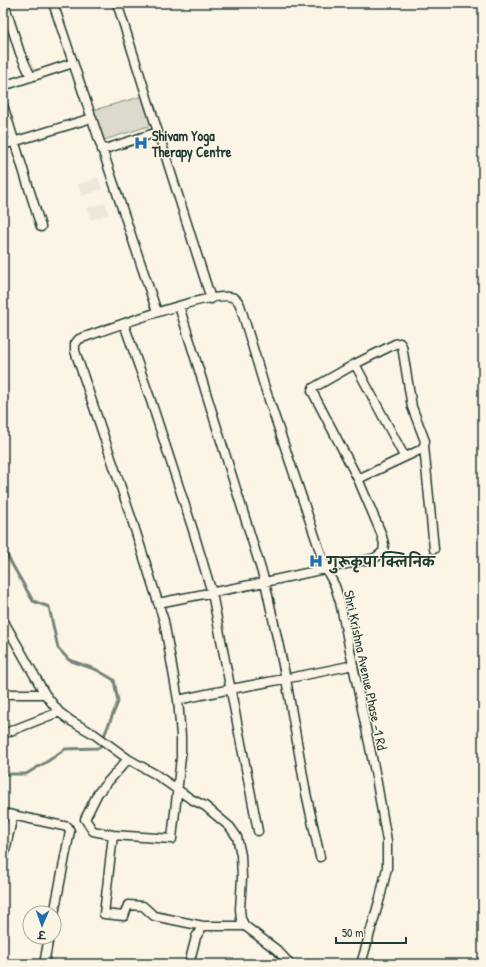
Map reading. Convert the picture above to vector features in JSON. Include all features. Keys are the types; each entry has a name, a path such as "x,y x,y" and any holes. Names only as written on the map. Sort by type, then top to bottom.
{"street":[{"path":"4,3 20,52 31,76"},
{"path":"53,3 157,312"},
{"path":"117,3 211,299"},
{"path":"3,86 73,63"},
{"path":"3,105 41,227"},
{"path":"3,145 92,118"},
{"path":"102,150 158,132"},
{"name":"Shri Krishna Avenue Phase -1 Rd","path":"113,834 172,839 181,757 181,736 178,700 164,621 132,520 74,351 75,344 79,339 157,312 226,296 235,298 240,305 264,385 326,569 335,586 340,602 376,777 387,841 388,868 361,964"},
{"path":"179,306 265,582 286,679 306,793 320,857"},
{"path":"124,324 153,405 212,593 258,831"},
{"path":"158,603 375,558 382,552 384,544 381,533 358,479 312,391 312,388 395,344 400,344 402,346 412,407 425,441 424,446 434,549"},
{"path":"355,364 404,456"},
{"path":"358,479 404,456 420,450 424,446"},
{"path":"3,620 45,694 60,712 128,759 155,774 205,806 230,827 236,837 241,854 241,919 245,926 277,950 290,964"},
{"path":"178,700 231,688 286,679 353,665"},
{"path":"3,694 45,694"},
{"path":"3,734 60,712"},
{"path":"128,759 98,793 85,819 93,831 113,834 104,914 124,916 128,905 143,906 154,916 204,926 245,926"},
{"path":"3,813 68,827 70,831 56,905"},
{"path":"3,860 13,815"},
{"path":"189,964 196,937 204,926"},
{"path":"44,964 48,945"}],"shaded area":[{"path":"143,96 152,125 104,140 94,110"},
{"path":"98,177 102,189 82,196 78,184 88,182"},
{"path":"105,203 109,214 91,220 87,208"}],"waterway":[{"path":"3,546 33,601 49,607 58,648 69,660 97,670 114,680 118,702 99,748 65,749 26,774 3,774"}],"place":[{"name":"Shivam Yoga Therapy Centre","path":"141,143"},
{"name":"गुरूकृपा क्लिनिक","path":"316,561"}]}
